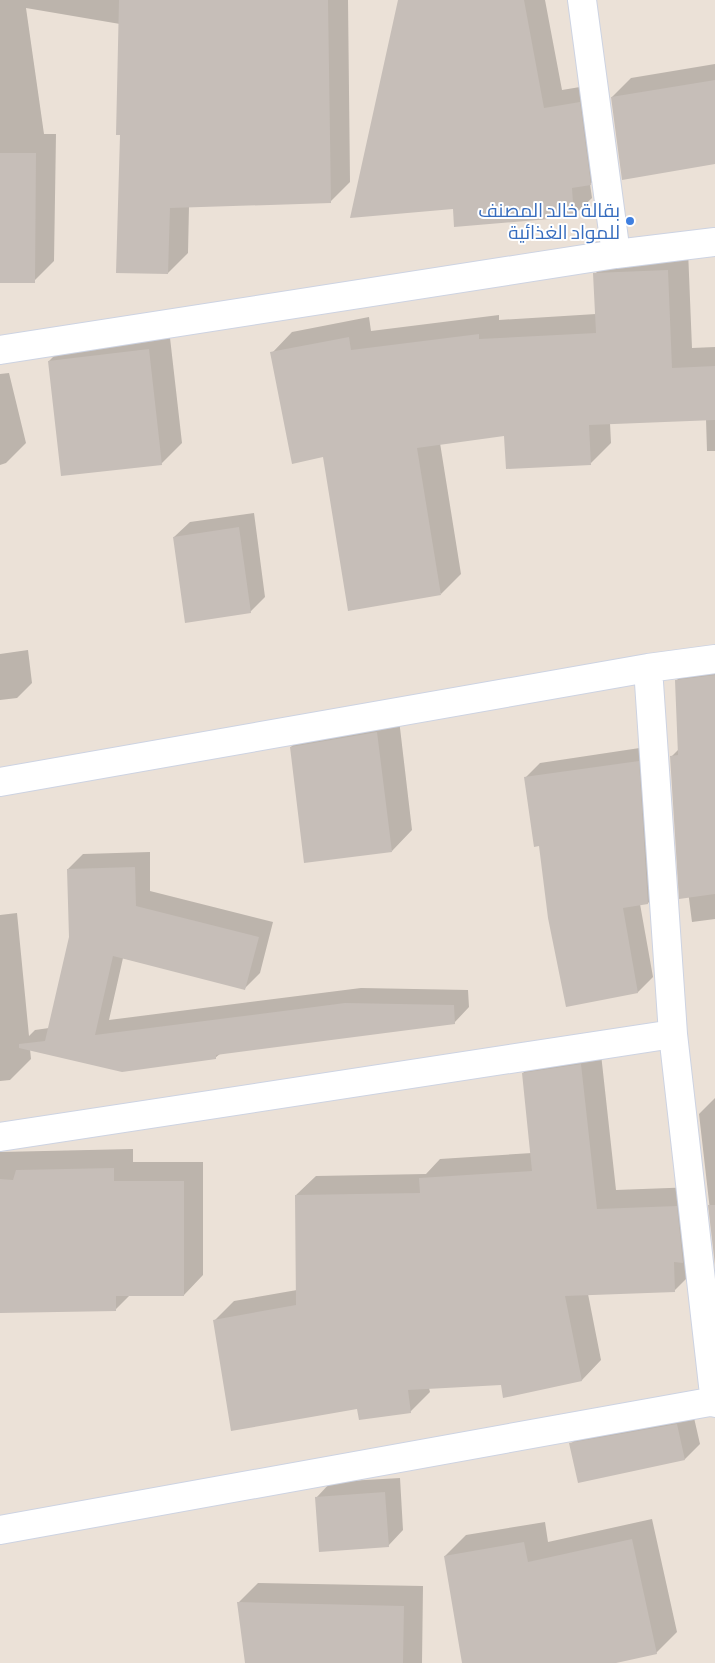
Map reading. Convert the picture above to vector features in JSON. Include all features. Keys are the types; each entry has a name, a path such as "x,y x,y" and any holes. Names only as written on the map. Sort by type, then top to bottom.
{"street":[{"path":"582,0 616,254"},
{"path":"0,350 616,254 715,242"},
{"path":"0,782 648,668 715,659"},
{"path":"0,1530 715,1402 673,1034 648,668"},
{"path":"0,1137 673,1034"}],"building":[{"path":"119,0 328,0 331,203 170,208 168,274 116,273 120,135 116,135"},
{"path":"398,0 524,0 544,108 580,102 591,185 572,188 574,217 454,227 453,209 350,218"},
{"path":"715,80 715,164 622,180 611,97"},
{"path":"0,153 36,153 35,283 0,283"},
{"path":"668,270 672,368 715,366 715,420 589,425 591,465 506,469 504,436 417,448 441,595 348,611 323,457 292,464 270,352 349,337 351,350 479,334 479,339 596,333 593,273"},
{"path":"149,349 162,465 61,476 48,361"},
{"path":"239,527 251,613 185,623 173,537"},
{"path":"715,675 715,894 679,899 670,756 678,755 675,680"},
{"path":"377,732 392,852 304,863 290,747"},
{"path":"639,761 648,904 623,908 638,993 566,1007 548,918 539,846 534,847 524,777"},
{"path":"135,867 136,906 259,937 245,990 113,956 95,1035 345,1003 454,1005 455,1024 216,1055 216,1059 122,1072 19,1048 19,1044 45,1041 69,937 67,869"},
{"path":"581,1064 597,1209 677,1206 683,1263 674,1262 675,1292 565,1296 582,1381 503,1398 501,1385 408,1390 411,1413 359,1420 357,1409 231,1431 213,1320 296,1305 295,1195 420,1193 419,1178 532,1171 522,1073"},
{"path":"114,1168 114,1181 184,1181 184,1296 116,1296 116,1311 0,1313 0,1179 13,1180 16,1170"},
{"path":"708,1205 715,1205 715,1265"},
{"path":"677,1424 685,1460 578,1483 569,1443"},
{"path":"385,1492 389,1547 319,1552 315,1497"},
{"path":"632,1539 657,1654 616,1663 462,1663 444,1556 524,1542 528,1562"},
{"path":"237,1602 404,1606 403,1663 245,1663"}],"place":[{"name":"بقالة خالد المصنف للمواد الغذائية","path":"630,221"}]}
